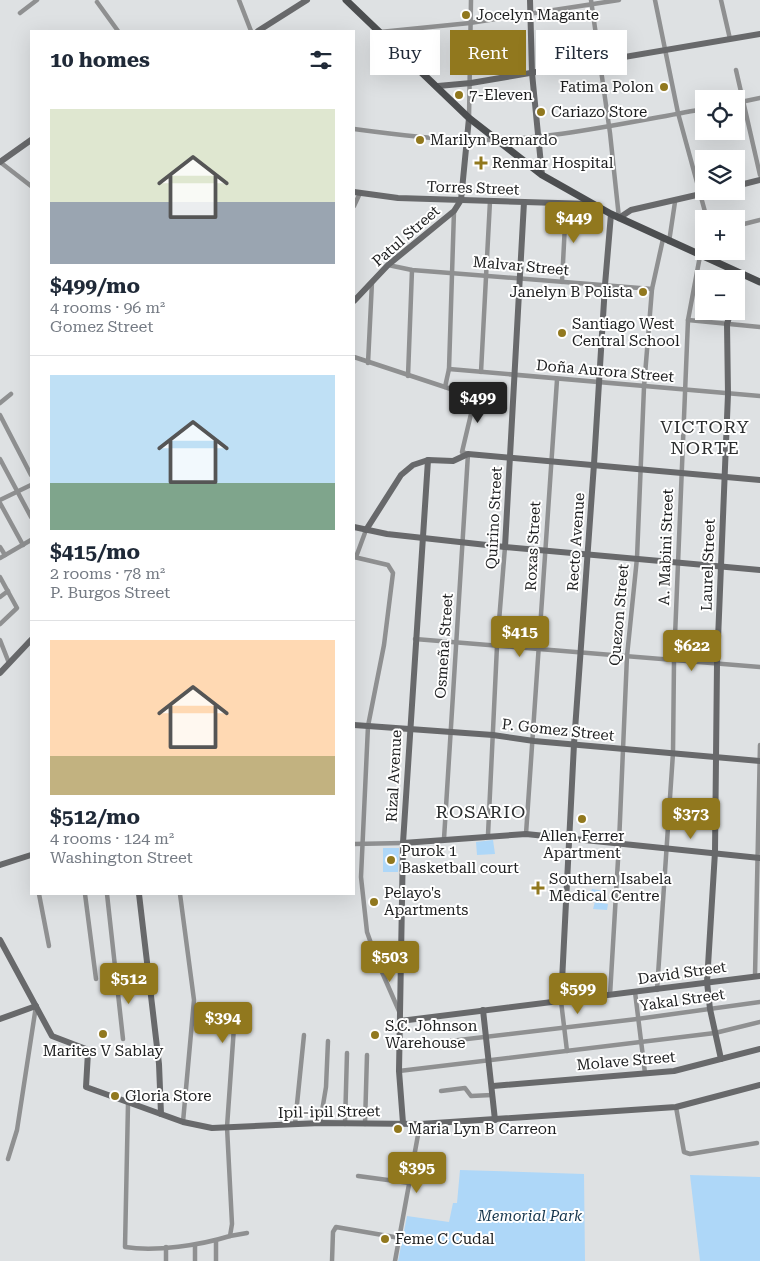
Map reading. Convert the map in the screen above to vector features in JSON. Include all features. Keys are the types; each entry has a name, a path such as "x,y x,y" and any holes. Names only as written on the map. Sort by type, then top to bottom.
{"main road":[{"path":"346,0 378,30"},
{"path":"426,75 469,118 542,175 591,204 695,254"},
{"path":"710,260 735,270"},
{"path":"745,274 760,282"}],"street":[{"path":"20,13 37,0"},
{"path":"239,0 251,30"},
{"path":"260,30 307,0"},
{"path":"355,357 445,387 449,370 454,212 461,200 468,140 471,83 471,0"},
{"path":"530,0 536,135 542,175"},
{"path":"400,30 530,15 592,2 619,0"},
{"path":"655,0 678,114 695,177"},
{"path":"721,0 730,39"},
{"path":"97,2 117,30"},
{"path":"592,2 596,30"},
{"path":"627,57 760,34"},
{"path":"736,70 740,90"},
{"path":"438,86 471,83 536,72"},
{"path":"602,75 619,218 631,210 695,196"},
{"path":"745,102 760,98"},
{"path":"355,129 398,136 468,140 494,139 609,126 695,111"},
{"path":"745,111 760,175"},
{"path":"30,141 0,162 30,185"},
{"path":"745,184 760,180"},
{"name":"Torres Street","path":"357,192 398,198 591,204"},
{"path":"482,372 490,201"},
{"name":"Quirino Street","path":"488,835 497,646 505,547 518,278 524,202"},
{"name":"Quezon Street","path":"610,995 627,656 636,558 639,469 652,289 675,202"},
{"path":"562,282 566,204"},
{"name":"Patul Street","path":"355,300 388,265 454,212"},
{"name":"Recto Avenue","path":"567,1051 561,1001 574,744 600,384 604,285 612,214"},
{"path":"745,224 760,220"},
{"name":"A. Mabini Street","path":"657,990 673,753 674,661 688,320 699,260"},
{"name":"Malvar Street","path":"388,265 412,270 652,289"},
{"path":"408,376 412,270"},
{"path":"368,362 372,282"},
{"path":"688,320 760,327"},
{"name":"Laurel Street","path":"721,1059 710,1009 707,982 714,852 717,664 728,394 728,320"},
{"name":"Doña Aurora Street","path":"449,370 760,396"},
{"name":"Roxas Street","path":"526,834 534,741 550,461 557,380"},
{"name":"Osmeña Street","path":"444,839 468,454 462,452 475,398 445,387"},
{"path":"0,403 10,394"},
{"path":"0,415 30,473"},
{"path":"400,1017 378,964 364,920 361,844 368,726 384,645 393,573 388,565 355,557 366,530 400,475 418,462 454,460 468,454 760,480"},
{"path":"0,460 30,515"},
{"name":"Rizal Avenue","path":"403,1123 399,1047 403,843 421,538 428,460"},
{"path":"23,545 0,502 30,486"},
{"path":"355,527 463,543 760,570"},
{"path":"0,547 2,557 30,541"},
{"path":"0,579 16,609 0,624"},
{"path":"0,597 8,592"},
{"path":"415,639 760,667"},
{"path":"0,640 1,647 10,664"},
{"path":"0,673 30,641"},
{"name":"P. Gomez Street","path":"355,725 493,735 534,741 760,761"},
{"path":"758,976 760,746"},
{"path":"355,844 403,843 488,835 526,834 570,837 758,858"},
{"path":"0,865 30,854"},
{"path":"38,895 49,946"},
{"path":"85,895 96,979"},
{"path":"107,895 124,1039"},
{"path":"139,895 159,1064 161,1114"},
{"path":"180,895 194,1000 183,1122"},
{"name":"Ipil-ipil Street","path":"0,940 52,1036 86,1049 88,1052 86,1087 128,1104 199,1126 227,1127 320,1123 420,1124 676,1107 760,1085"},
{"name":"David Street","path":"400,1017 483,1010 657,990 758,976"},
{"path":"635,992 645,1073"},
{"name":"Yakal Street","path":"399,1047 637,1019 760,1002"},
{"path":"0,1018 36,1006 17,1130 8,1159"},
{"path":"483,1010 495,1120"},
{"path":"399,1071 489,1062 715,1033 760,1022"},
{"path":"230,1236 227,1127 234,1027"},
{"path":"295,1124 304,1035"},
{"path":"320,1123 326,1086 328,1041"},
{"name":"Molave Street","path":"492,1086 674,1071 760,1050"},
{"path":"345,1124 347,1053"},
{"path":"365,1124 366,1055"},
{"path":"441,1090 466,1088 471,1096 492,1095"},
{"path":"128,1104 124,1244 127,1248 195,1246 210,1240 247,1233"},
{"path":"676,1107 684,1152 690,1154 757,1143"},
{"path":"395,1261 420,1124"},
{"path":"358,1176 410,1183"},
{"path":"332,1261 333,1232 336,1227 400,1238"},
{"path":"216,1240 216,1261"},
{"path":"166,1246 166,1261"},
{"path":"195,1246 195,1261"}],"green space":[{"path":"457,393 471,398 466,414 452,410"},
{"path":"493,840 495,854 477,855 476,842"},
{"name":"Purok 1 Basketball court","path":"383,848 399,848 398,872 383,872"},
{"path":"592,889 604,891 601,903 608,904 607,910 593,909 596,898 589,896"},
{"name":"Memorial Park","path":"460,1170 584,1174 585,1261 398,1261 407,1216 449,1222 453,1203 457,1203"},
{"path":"690,1175 760,1177 760,1261 700,1261"}],"place":[{"name":"Jocelyn Magante","path":"466,15"},
{"name":"Fatima Polon","path":"664,87"},
{"name":"7-Eleven","path":"459,95"},
{"name":"Cariazo Store","path":"541,112"},
{"name":"Marilyn Bernardo","path":"420,140"},
{"name":"Renmar Hospital","path":"481,163"},
{"name":"Janelyn B Polista","path":"643,292"},
{"name":"Santiago West Central School","path":"562,333"},
{"name":"Allen Ferrer Apartment","path":"582,819"},
{"name":"Purok 1 Basketball court","path":"391,860"},
{"name":"Southern Isabela Medical Centre","path":"538,888"},
{"name":"Pelayo's Apartments","path":"374,902"},
{"name":"Marites V Sablay","path":"103,1034"},
{"name":"S.C. Johnson Warehouse","path":"375,1035"},
{"name":"Gloria Store","path":"115,1096"},
{"name":"Maria Lyn B Carreon","path":"398,1129"},
{"name":"Feme C Cudal","path":"385,1239"}],"district":[{"name":"VICTORY NORTE","path":"705,436"},
{"name":"ROSARIO","path":"481,811"}]}
